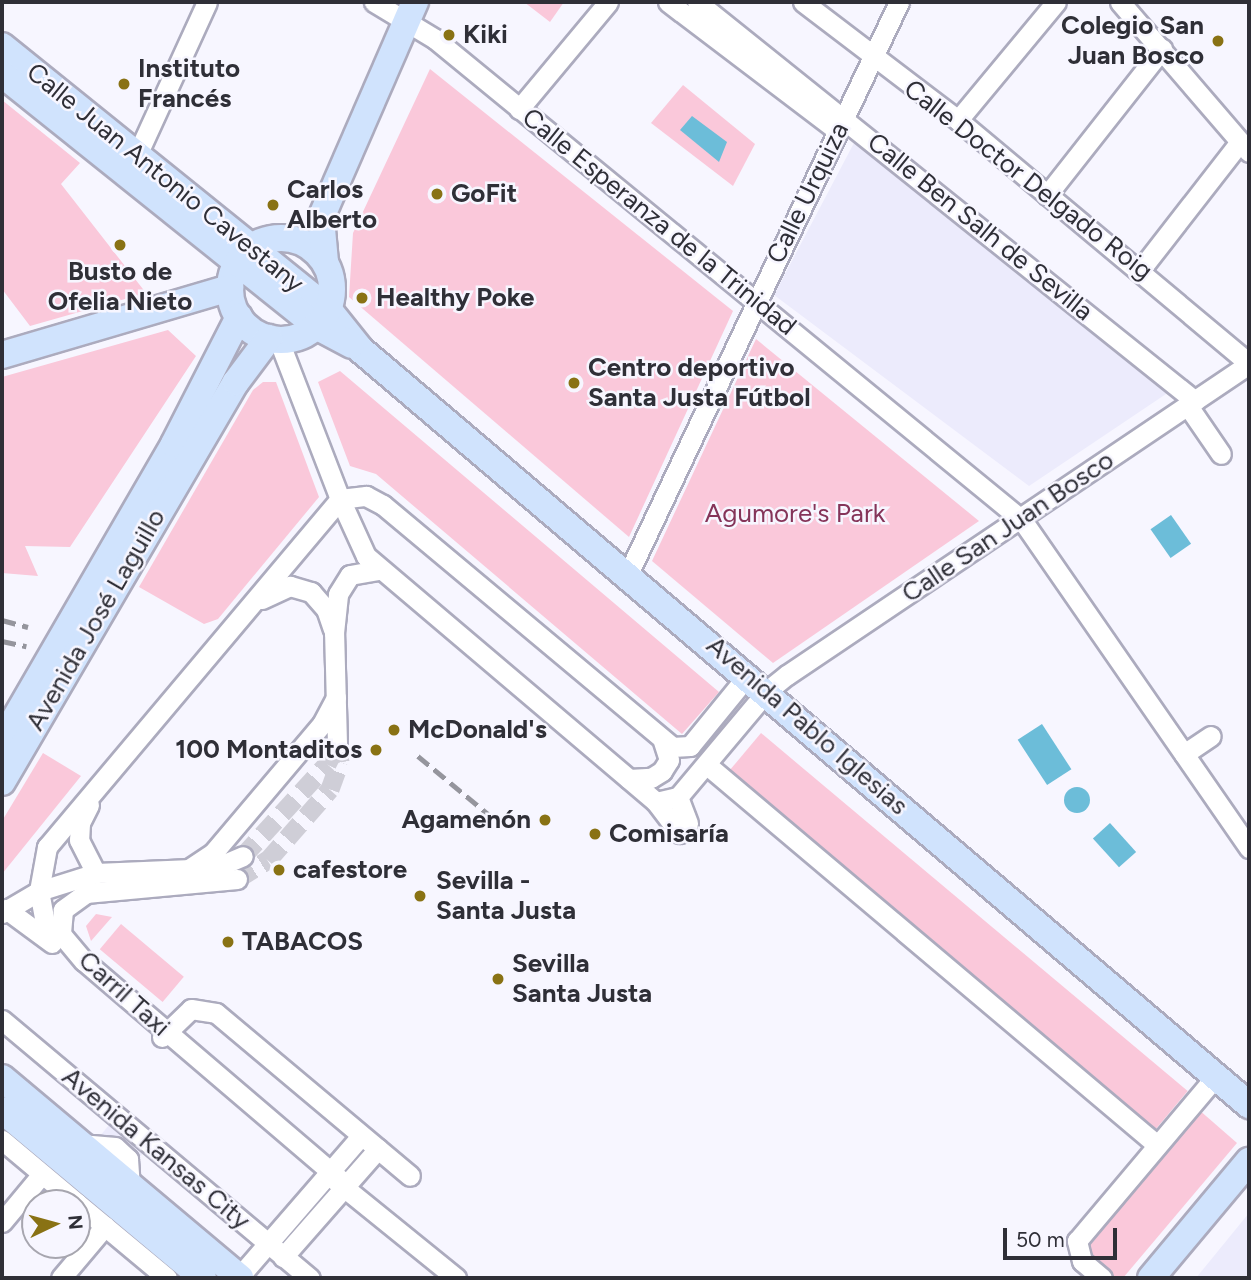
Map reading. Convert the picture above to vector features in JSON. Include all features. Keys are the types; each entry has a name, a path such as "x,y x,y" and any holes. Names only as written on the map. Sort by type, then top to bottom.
{"main road":[{"path":"183,452 236,382 274,339 322,318 331,277 325,262 321,218 411,11"},
{"name":"Calle Juan Antonio Cavestany","path":"2,46 137,155 244,255"},
{"name":"Calle Juan Antonio Cavestany","path":"2,74 244,255 361,350"},
{"path":"274,339 252,330 239,317 230,288 244,255 268,239 288,237 321,218"},
{"path":"288,237 309,246 325,262"},
{"path":"2,355 230,288"},
{"path":"183,452 239,317"},
{"name":"Avenida Pablo Iglesias","path":"361,350 758,683 1249,1104"},
{"name":"Avenida José Laguillo","path":"2,741 183,452"},
{"name":"Avenida José Laguillo","path":"2,782 183,452"},
{"name":"Avenida Kansas City","path":"2,1078 239,1278"},
{"path":"2,1111 202,1278"},
{"path":"1151,1278 1249,1161"}],"street":[{"path":"137,155 207,2"},
{"name":"Calle Esperanza de la Trinidad","path":"374,2 411,11 519,109 756,299 1022,520 1249,848"},
{"path":"519,109 608,2"},
{"path":"668,2 841,124"},
{"name":"Calle Ben Salh de Sevilla","path":"697,2 841,124 1192,404 1221,454"},
{"name":"Calle Doctor Delgado Roig","path":"803,2 873,59 958,120 1141,269 1249,363"},
{"name":"Calle Urquiza","path":"628,574 899,2"},
{"path":"958,120 1056,2"},
{"path":"1121,2 1245,147 1141,269"},
{"path":"1047,195 1162,49"},
{"path":"274,339 361,550 379,570 684,828 678,797"},
{"name":"Calle San Juan Bosco","path":"758,683 1022,520 1249,363"},
{"path":"48,939 39,891 47,847 254,605 340,499 366,496 383,505 663,741 680,749 690,746 758,683"},
{"path":"337,744 334,633 341,584 358,572 379,570"},
{"path":"254,605 290,586 311,592 326,609 334,633"},
{"path":"656,802 678,797 706,765 758,683"},
{"path":"188,870 213,853 322,724 336,698"},
{"path":"1184,754 1211,736"},
{"path":"629,779 651,778 662,771 669,760 663,741"},
{"path":"706,765 1156,1144"},
{"path":"96,792 80,823 79,840 96,873"},
{"path":"243,856 215,868 96,873 39,891 4,911 48,939 456,1278"},
{"name":"Carril Taxi","path":"164,1034 84,961 61,934 63,910 86,893 237,879"},
{"path":"164,1034 191,1009 216,1013 411,1176"},
{"name":"Avenida Kansas City","path":"2,1020 310,1278"},
{"path":"1102,1278 1082,1261 1077,1241 1216,1076"},
{"path":"239,1278 361,1136"},
{"path":"2,1140 60,1189"},
{"path":"284,1256 378,1149"},
{"path":"2,1222 9,1203 42,1174"},
{"path":"91,1214 167,1278"},
{"path":"61,1278 105,1226"}],"shaded area":[{"path":"855,141 1169,392 1029,486 774,295"},
{"path":"109,1125 143,1153 132,1167 98,1139"},
{"path":"1249,1213 1249,1278 1196,1278"}],"green space":[{"path":"524,2 564,2 550,22"},
{"name":"Centro deportivo Santa Justa Fútbol","path":"430,69 733,311 629,537 349,297 353,233"},
{"path":"683,85 755,144 733,186 651,123"},
{"path":"2,100 80,163 61,184 146,293 30,326 2,289"},
{"path":"168,330 196,356 70,547 25,546 38,576 2,573 2,377"},
{"name":"Agumore's Park","path":"756,339 979,521 773,663 652,561"},
{"path":"340,371 719,692 682,734 376,474 350,466 318,382"},
{"path":"263,382 276,382 319,497 218,619 204,624 139,587 253,390"},
{"path":"761,733 1188,1091 1154,1132 727,774"},
{"path":"43,753 81,776 2,874 2,821"},
{"path":"96,914 112,917 91,941 86,926"},
{"path":"121,924 184,977 163,1002 100,949"},
{"path":"1198,1109 1237,1143 1123,1278 1113,1278 1090,1258 1086,1242"}],"water":[{"path":"692,116 727,142 719,162 680,130"},
{"path":"1171,515 1191,544 1171,558 1151,529"},
{"path":"1042,724 1071,769 1047,785 1018,740"},
{"path":"1077,787 1087,790 1090,800 1087,810 1077,813 1067,810 1064,800 1067,790"},
{"path":"1110,823 1136,852 1119,867 1093,838"}],"tunnel":[{"path":"237,879 268,860 330,789 340,762 337,744"},
{"path":"243,856 327,764 335,748"}],"railway":[{"path":"2,620 28,627"},
{"path":"2,641 26,646"},
{"path":"418,756 488,814"}],"place":[{"name":"Kiki","path":"449,35"},
{"name":"Colegio San Juan Bosco","path":"1218,41"},
{"name":"Instituto Francés","path":"124,84"},
{"name":"GoFit","path":"437,194"},
{"name":"Carlos Alberto","path":"273,205"},
{"name":"Busto de Ofelia Nieto","path":"120,245"},
{"name":"Healthy Poke","path":"362,298"},
{"name":"Centro deportivo Santa Justa Fútbol","path":"574,383"},
{"name":"McDonald's","path":"394,730"},
{"name":"100 Montaditos","path":"376,750"},
{"name":"Agamenón","path":"545,820"},
{"name":"Comisaría","path":"595,834"},
{"name":"cafestore","path":"279,870"},
{"name":"Sevilla - Santa Justa","path":"420,896"},
{"name":"TABACOS","path":"228,942"},
{"name":"Sevilla Santa Justa","path":"498,979"}]}
